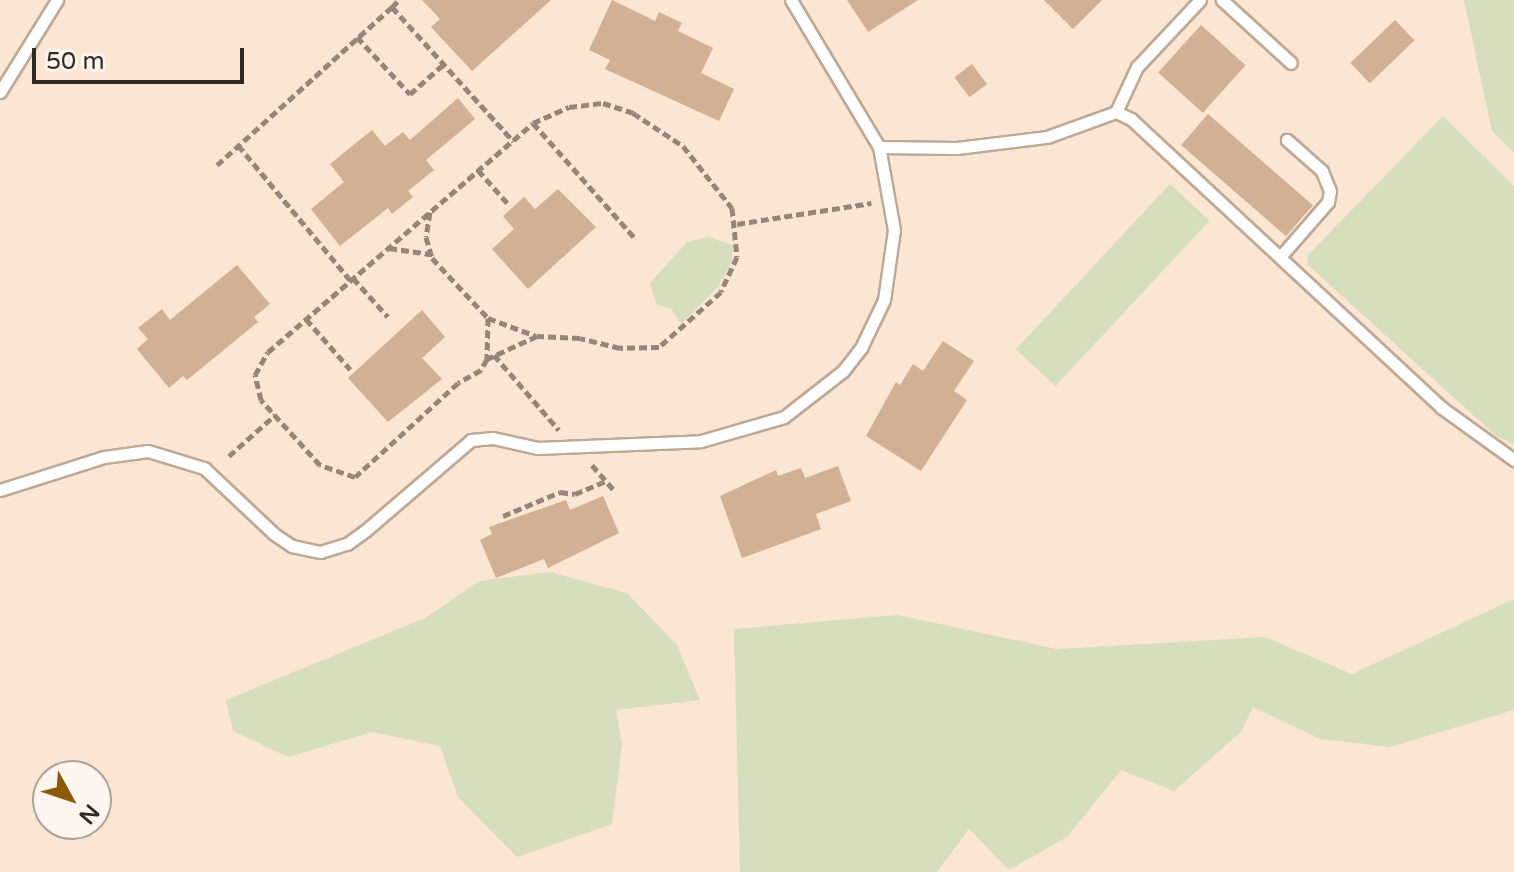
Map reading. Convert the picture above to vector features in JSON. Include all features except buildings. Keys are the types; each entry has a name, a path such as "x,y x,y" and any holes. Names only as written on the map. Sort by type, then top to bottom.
{"lane":[{"path":"0,92 57,0"},
{"path":"0,490 104,457 148,451 204,468 274,534 292,546 320,552 334,550 365,531 471,440 493,438 562,448 701,441 757,428 806,402 861,348 884,300 894,230 892,200 879,147 791,0"},
{"path":"1116,112 1137,67 1200,0"},
{"path":"1222,0 1291,63"},
{"path":"879,147 957,148 1047,137 1116,112 1131,119 1442,408 1514,460"},
{"path":"1280,257 1328,202 1330,191 1322,171 1287,140"}],"path":[{"path":"217,165 399,0"},
{"path":"392,7 513,141"},
{"path":"357,37 410,94 444,64"},
{"path":"388,248 411,247 431,254 488,318 537,336 644,350 668,342 728,281 737,257 737,224 697,160 633,113 603,103 585,104 533,123 513,141 478,170 306,319 259,364 258,393 320,465 355,477 458,383 481,370 491,357 537,336"},
{"path":"533,123 634,237"},
{"path":"238,145 388,317"},
{"path":"478,170 510,206"},
{"path":"737,224 892,200"},
{"path":"430,212 431,254"},
{"path":"488,318 491,357 563,433"},
{"path":"306,319 350,369"},
{"path":"229,456 275,415"},
{"path":"589,461 615,491"},
{"path":"503,516 560,492 575,494 606,481"}],"green space":[{"path":"1464,0 1514,0 1514,153 1492,131"},
{"path":"1443,116 1514,186 1514,444 1496,436 1307,264 1308,255"},
{"path":"1170,184 1209,221 1055,386 1016,349"},
{"path":"708,237 733,245 732,262 718,287 681,324 671,309 656,304 650,283 687,242"},
{"path":"550,572 627,593 677,645 700,700 616,710 622,745 612,824 517,857 458,797 440,746 372,732 288,757 233,731 226,700 425,618 479,581"},
{"path":"1514,599 1514,710 1390,747 1320,739 1253,707 1241,732 1174,791 1121,770 1067,837 1009,870 969,829 937,872 740,872 734,629 897,615 1057,649 1265,637 1352,674"}]}
